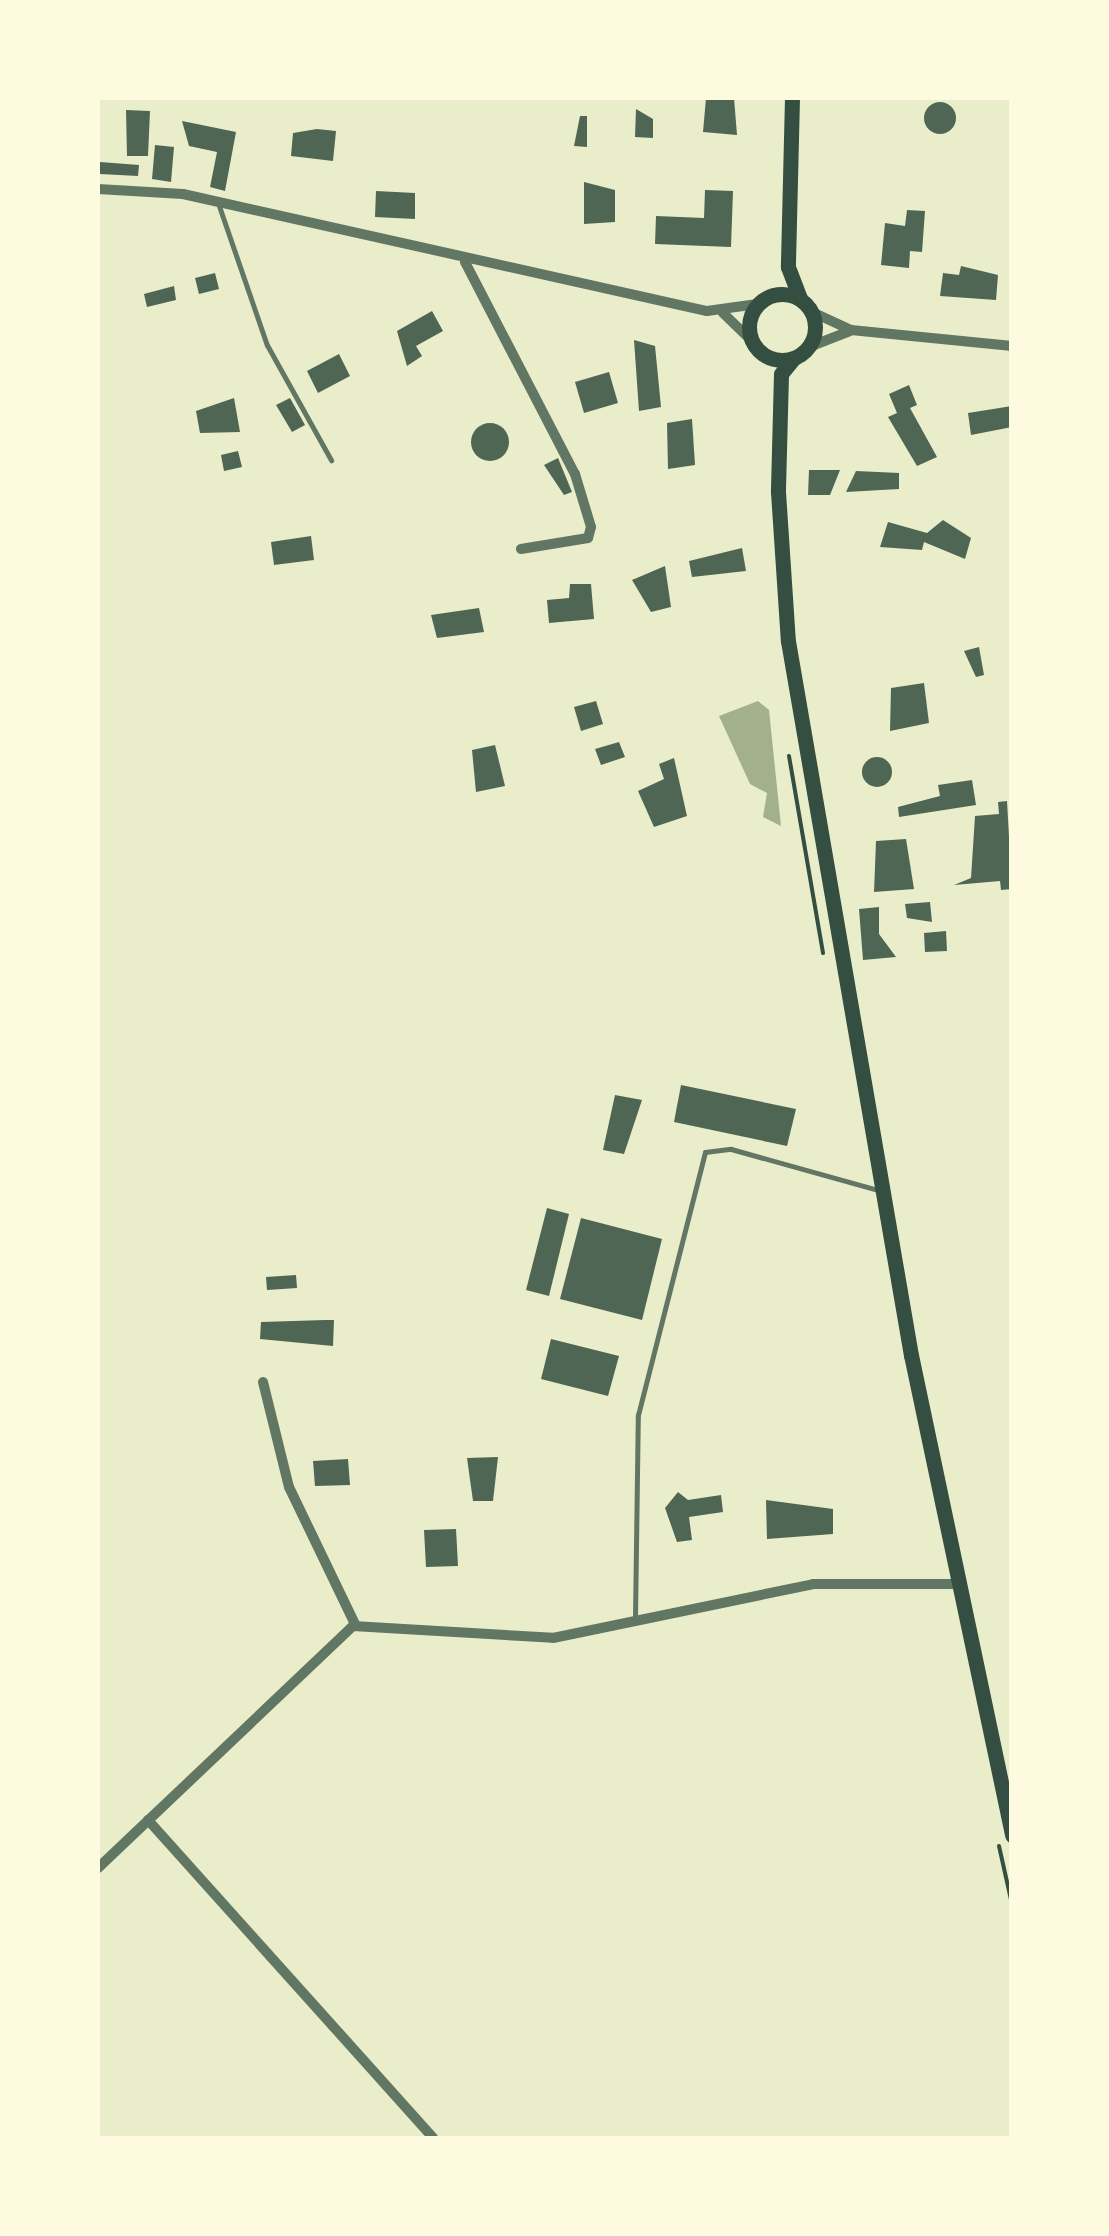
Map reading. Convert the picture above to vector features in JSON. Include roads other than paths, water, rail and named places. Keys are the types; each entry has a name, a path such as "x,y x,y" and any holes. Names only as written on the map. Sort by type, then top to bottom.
{"main road":[{"path":"781,374 793,358 810,346 812,312 800,298 788,268 792,98"},
{"path":"788,268 774,295 758,304 752,340 781,374 788,641 881,1191 1012,1836"},
{"path":"774,295 800,298"},
{"path":"768,357 793,358"}],"street":[{"path":"98,189 218,203 465,262 723,313 758,304"},
{"path":"465,262 575,474 590,527 588,538 521,549"},
{"path":"812,312 851,330 1012,346"},
{"path":"723,313 752,340"},
{"path":"810,346 851,330"},
{"path":"263,1382 289,1487 356,1626"},
{"path":"98,1868 356,1626 553,1638 812,1584 958,1584"},
{"path":"148,1820 434,2138"}],"lane":[{"path":"218,203 267,345 331,460"},
{"path":"635,1618 638,1414 705,1152 731,1149 881,1191"}]}
